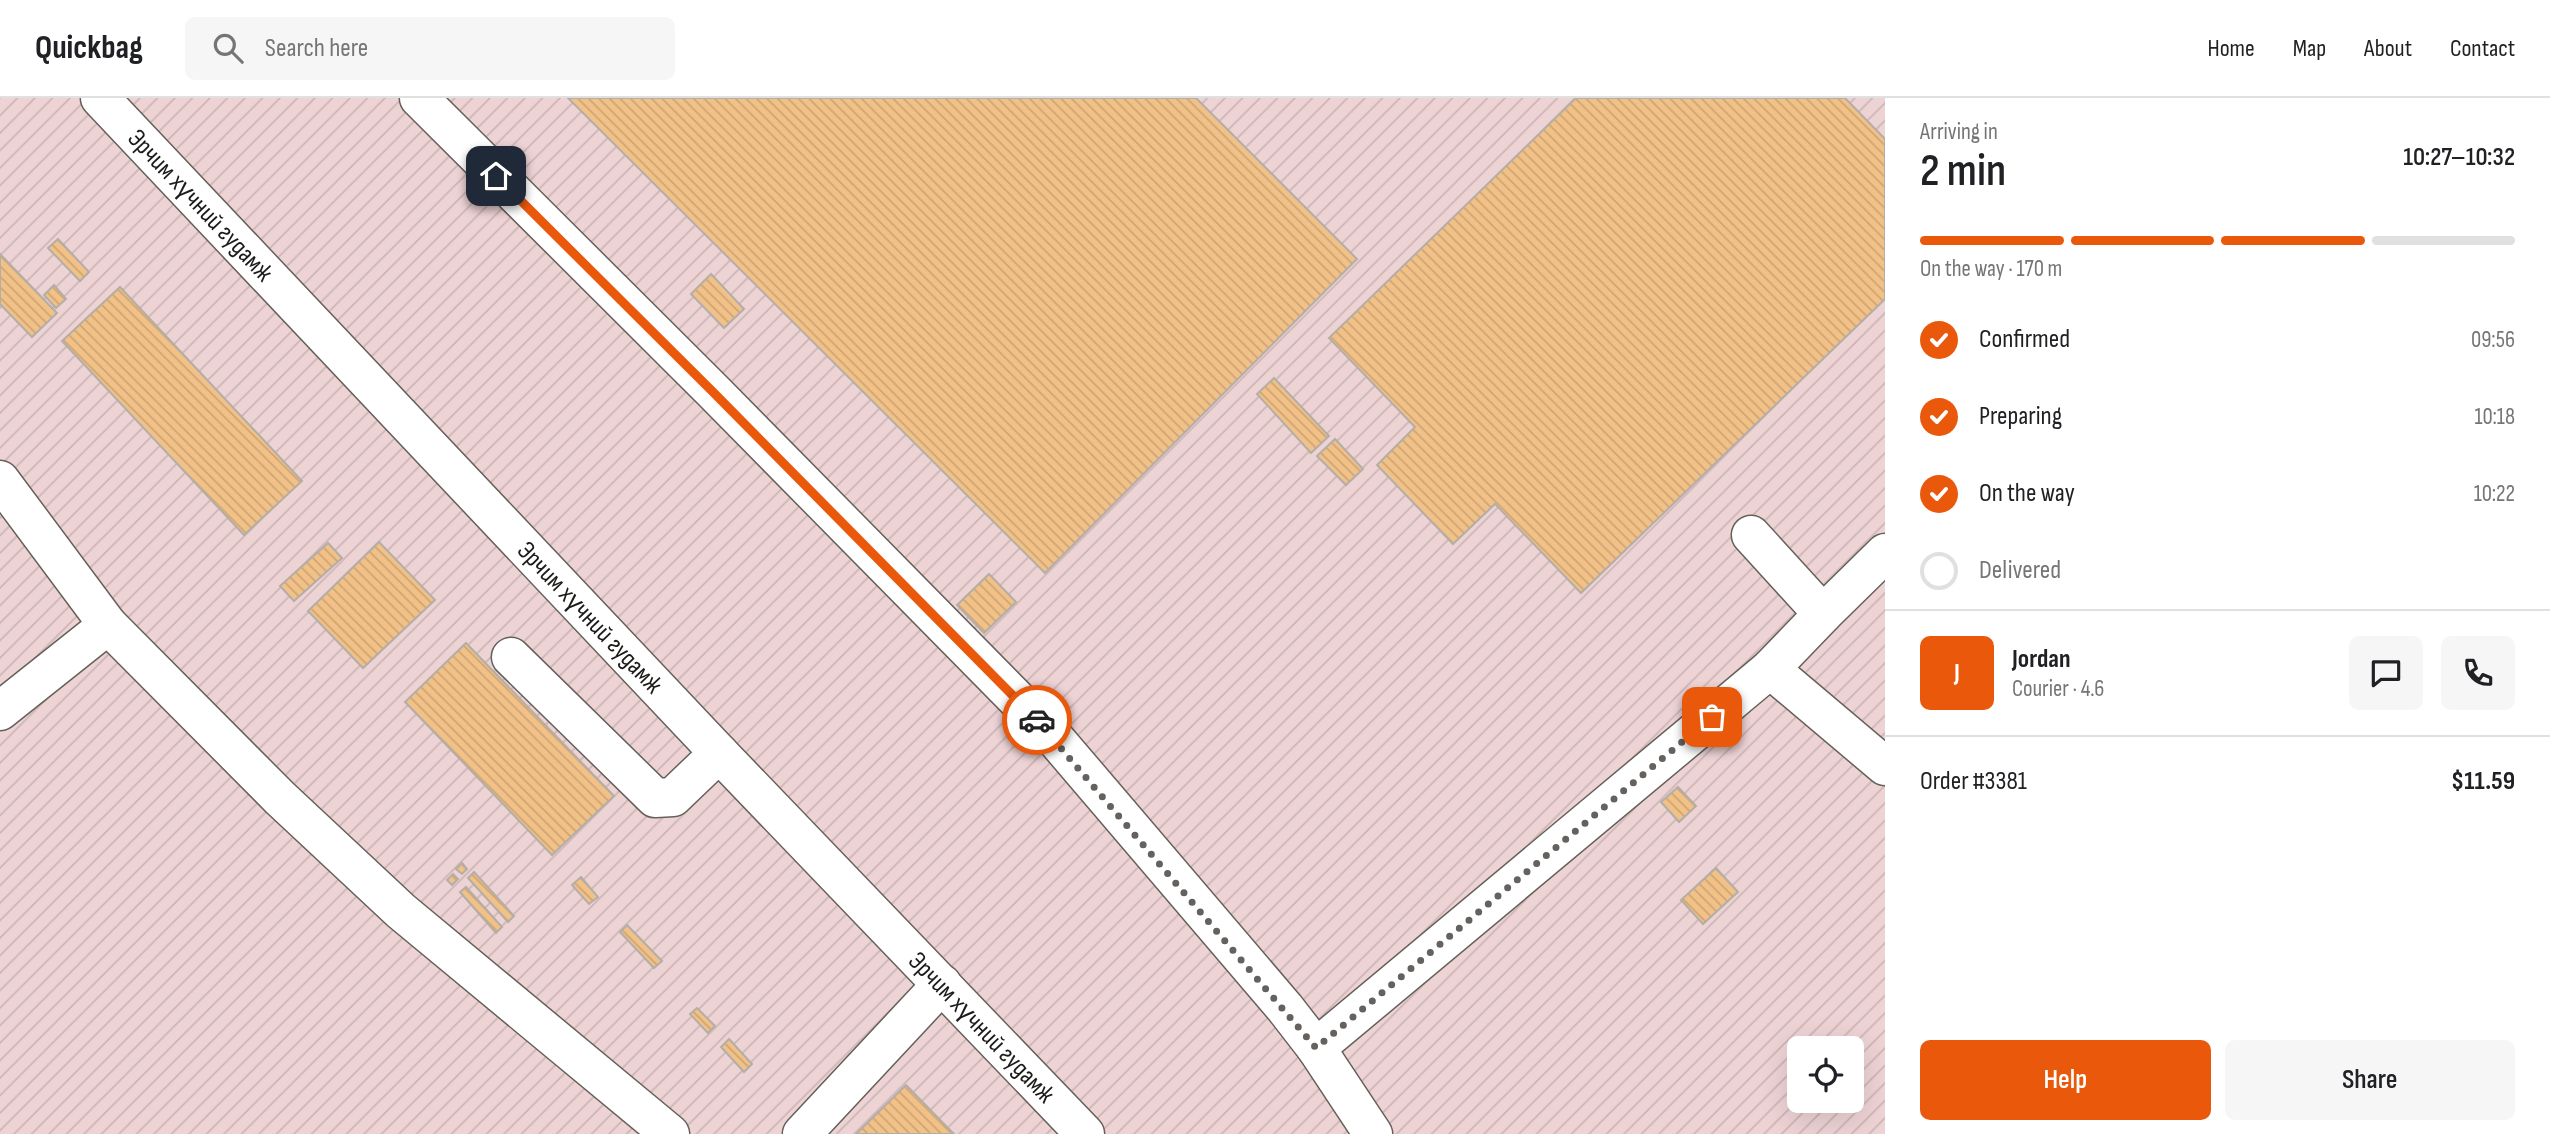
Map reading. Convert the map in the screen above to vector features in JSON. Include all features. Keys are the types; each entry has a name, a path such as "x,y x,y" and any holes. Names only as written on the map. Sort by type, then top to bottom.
{"main road":[{"name":"Эрчим хүчний гудамж","path":"100,98 719,753 1085,1134"},
{"path":"419,98 1052,735 1316,1048 1373,1134"},
{"path":"0,480 108,625 281,798 401,911 670,1134"},
{"path":"1751,535 1823,614"},
{"path":"1316,1048 1770,669 1885,553"},
{"path":"0,711 108,625"},
{"path":"511,657 655,798 673,797 719,753"},
{"path":"1770,669 1885,766"},
{"path":"802,1134 942,984"}],"shaded area":[{"path":"0,98 1885,98 1885,1134 0,1134"}],"building":[{"path":"568,98 1196,98 1357,259 1045,573"},
{"path":"1576,98 1845,98 1885,139 1885,299 1581,593 1495,504 1453,544 1377,465 1415,427 1329,338"},
{"path":"58,239 89,272 80,281 48,248"},
{"path":"0,254 57,313 32,337 0,304"},
{"path":"711,274 744,309 724,328 691,294"},
{"path":"54,285 66,299 56,308 44,295"},
{"path":"120,287 302,481 244,535 62,341"},
{"path":"1274,378 1329,436 1311,453 1257,394"},
{"path":"1335,439 1363,469 1346,485 1317,456"},
{"path":"379,542 435,600 363,668 308,611"},
{"path":"328,543 342,558 294,601 280,586"},
{"path":"989,574 1016,602 984,633 957,605"},
{"path":"466,643 614,796 552,855 405,702"},
{"path":"1678,787 1696,806 1679,822 1661,802"},
{"path":"462,863 467,869 462,874 456,869"},
{"path":"1716,868 1738,892 1703,924 1681,900"},
{"path":"474,872 514,916 508,922 468,878"},
{"path":"453,874 458,879 452,885 447,880"},
{"path":"581,877 598,897 589,904 572,885"},
{"path":"466,887 502,927 496,933 460,892"},
{"path":"627,925 662,961 654,968 620,932"},
{"path":"697,1008 715,1026 708,1033 690,1014"},
{"path":"729,1039 752,1064 744,1072 721,1047"},
{"path":"906,1085 954,1134 856,1134"}],"way so far":[{"path":"1037,720 1316,1048 1712,717"}],"route":[{"path":"496,176 1037,720"}]}
